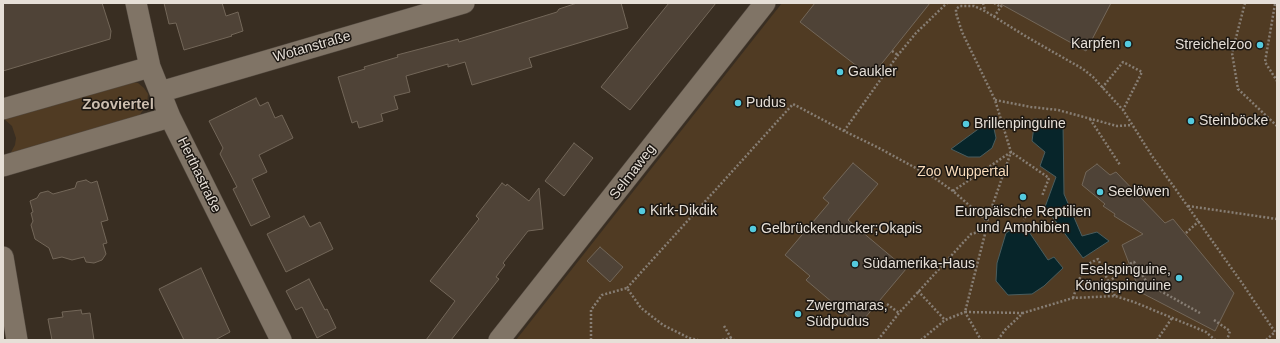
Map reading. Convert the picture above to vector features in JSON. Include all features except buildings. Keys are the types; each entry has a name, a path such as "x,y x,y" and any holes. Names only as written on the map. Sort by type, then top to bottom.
{"street":[{"name":"Herthastraße","path":"136,3 150,67 170,117 281,340"},
{"name":"Wotanstraße","path":"160,92 464,3"},
{"name":"Selmaweg","path":"499,340 765,3"},
{"path":"3,109 150,67"},
{"path":"3,166 170,117"},
{"path":"3,258 17,340"}],"path":[{"path":"844,131 898,55 916,33 947,3"},
{"path":"983,3 985,11"},
{"path":"994,3 1002,6 994,17"},
{"path":"1246,3 1232,53 1238,89 1277,126"},
{"path":"1276,4 1264,62 1277,81"},
{"path":"982,340 965,312 987,221 1011,152 995,100 965,37 956,13 956,9 960,6 974,6 985,11 1083,69 1102,88 1123,110 1152,156 1199,221 1277,335"},
{"path":"892,51 898,55"},
{"path":"1102,88 1124,62 1142,72 1123,110"},
{"path":"995,100 1058,110 1117,126 1132,125"},
{"path":"591,340 591,310 602,295 627,288 793,104 936,179 954,191 987,221"},
{"path":"1089,119 1120,165"},
{"path":"954,191 1011,152"},
{"path":"1011,152 1049,178 1042,196"},
{"path":"992,206 1026,215 1024,220"},
{"path":"1188,206 1277,218"},
{"path":"1186,233 1199,221"},
{"path":"878,340 918,291 971,234 986,230"},
{"path":"1073,298 1084,266 1098,258 1115,296"},
{"path":"1109,282 1129,264 1134,262 1148,284 1200,313"},
{"path":"627,288 641,308 663,325 689,338 698,340"},
{"path":"918,291 945,320"},
{"path":"921,340 945,320 965,312 1023,313 1073,298 1115,296 1134,302 1206,332 1215,340"},
{"path":"887,304 899,313"},
{"path":"998,340 1005,330 1023,313"},
{"path":"1157,340 1172,318"},
{"path":"1214,320 1230,331 1227,340"},
{"path":"722,340 732,339 724,326"},
{"path":"1266,340 1275,332"}],"green space":[{"name":"Zoo Wuppertal","path":"782,3 1277,3 1277,340 516,340"},
{"path":"128,81 138,83 148,94 147,104 139,116 10,154 15,145 16,138 12,126 4,119"}],"water":[{"path":"992,119 996,138 992,148 980,157 968,157 951,149"},
{"path":"1035,119 1063,123 1064,194 1082,236 1097,232 1109,241 1083,258 1045,207 1056,177 1040,166 1045,152 1032,141"},
{"path":"1023,223 1048,260 1054,257 1063,268 1044,286 1032,294 1008,295 996,281 997,263 1006,233"}],"place":[{"name":"Karpfen","path":"1128,44"},
{"name":"Streichelzoo","path":"1260,45"},
{"name":"Gaukler","path":"840,72"},
{"name":"Pudus","path":"738,103"},
{"name":"Steinböcke","path":"1191,121"},
{"name":"Brillenpinguine","path":"966,124"},
{"name":"Seelöwen","path":"1100,192"},
{"name":"Europäische Reptilien und Amphibien","path":"1023,197"},
{"name":"Kirk-Dikdik","path":"642,211"},
{"name":"Gelbrückenducker;Okapis","path":"753,229"},
{"name":"Südamerika-Haus","path":"855,264"},
{"name":"Eselspinguine, Königspinguine","path":"1179,278"},
{"name":"Zwergmaras, Südpudus","path":"798,314"}],"district":[{"name":"Zooviertel","path":"118,105"}]}
